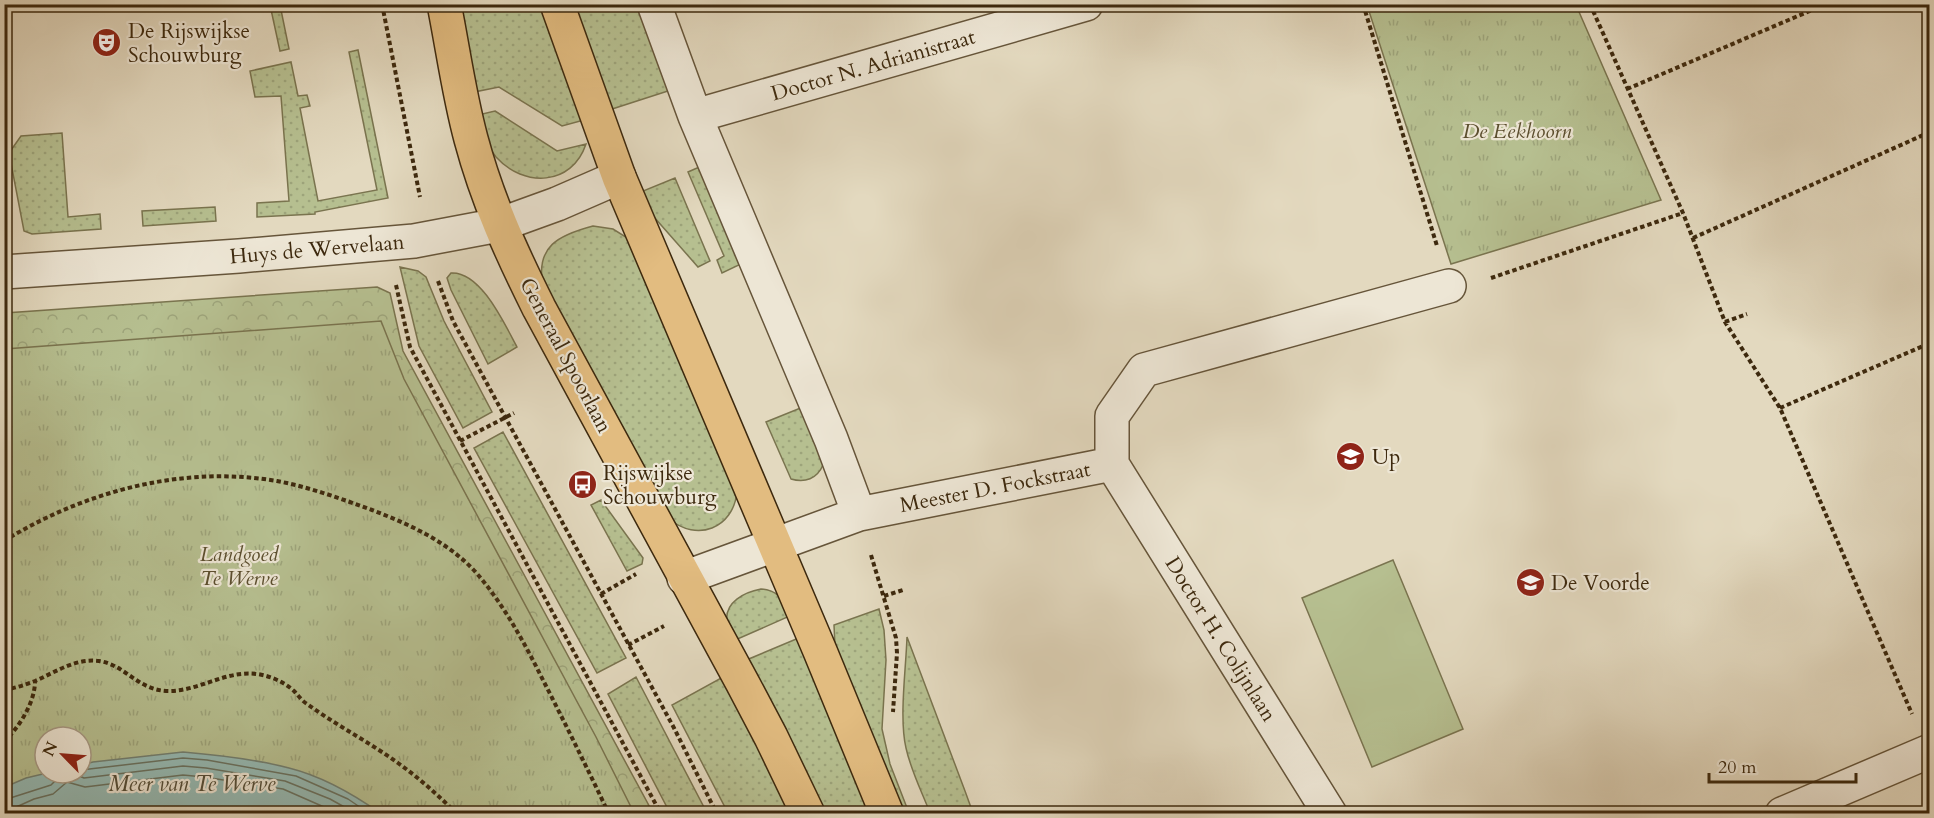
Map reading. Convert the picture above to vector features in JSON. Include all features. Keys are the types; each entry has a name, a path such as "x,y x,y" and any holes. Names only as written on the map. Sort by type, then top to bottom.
{"main road":[{"name":"Generaal Spoorlaan","path":"444,4 470,137 499,225 539,308 771,737 807,813"},
{"path":"557,4 619,177 887,813"}],"street":[{"path":"654,4 695,116 831,439 859,514"},
{"name":"Doctor N. Adrianistraat","path":"695,116 1086,4"},
{"name":"Huys de Wervelaan","path":"4,272 387,244 428,238 499,225 557,204 619,177"},
{"name":"Meester D. Fockstraat","path":"684,578 859,514 1112,464 1112,416 1144,370 1449,286"},
{"name":"Doctor H. Colijnlaan","path":"1112,464 1330,813"},
{"path":"1782,813 1929,751"}],"path":[{"path":"382,4 428,238 443,297 453,321 717,813"},
{"path":"1363,4 1449,286 1460,289 1683,213"},
{"path":"1590,4 1683,213 1725,322 1780,408 1914,717"},
{"path":"1627,89 1826,4"},
{"path":"1693,238 1929,132"},
{"path":"387,244 410,347 661,813"},
{"path":"1725,322 1747,314"},
{"path":"1780,408 1929,343"},
{"path":"460,441 514,413"},
{"path":"4,541 49,516 104,494 143,484 204,478 262,479 288,484 360,506 411,525 444,545 471,568 503,610 523,641 609,813"},
{"path":"892,721 897,644 884,596 903,590"},
{"path":"4,690 35,681 65,666 85,661 113,666 142,686 158,691 178,691 234,675 256,674 270,677 287,686 306,704 397,762 434,791 457,813"},
{"path":"4,742 17,728 32,700 35,681"}],"green space":[{"path":"270,5 280,5 289,49 280,51"},
{"path":"457,5 544,5 584,120 562,126 499,87 474,92"},
{"path":"572,5 640,5 671,90 609,110"},
{"name":"De Eekhoorn","path":"1367,5 1576,5 1661,200 1451,264"},
{"path":"358,50 388,198 315,212 315,214 257,217 257,203 289,201 281,96 255,97 250,71 291,62 298,96 307,95 310,106 300,108 318,201 377,190 349,52"},
{"path":"495,111 557,151 586,144 579,158 559,175 533,178 520,174 507,167 496,157 487,142 478,115"},
{"path":"62,133 68,217 100,214 101,229 32,234 24,231 9,153 21,136"},
{"path":"700,168 741,264 722,273 717,260 724,256 688,172"},
{"path":"675,178 710,261 698,267 654,217 641,194 643,191"},
{"path":"215,207 216,221 143,226 142,211"},
{"path":"593,226 613,229 629,239 737,492 729,515 712,528 691,530 669,519 543,286 541,272 543,261 552,244 560,238"},
{"path":"400,267 418,271 426,277 444,321 492,412 463,428 419,346"},
{"path":"451,273 462,275 482,290 499,313 517,347 488,364 451,290 447,278"},
{"name":"Landgoed Te Werve","path":"377,287 390,293 403,351 653,813 616,813 5,535 5,313"},
{"name":"Landgoed Te Werve","path":"381,321 404,379 596,737 634,813 5,814 5,349"},
{"path":"803,407 823,465 814,477 801,480 791,479 766,422"},
{"path":"503,432 626,658 597,673 474,448"},
{"path":"601,500 643,558 642,564 627,571 591,505"},
{"path":"1393,560 1463,729 1372,767 1302,598"},
{"path":"761,589 777,594 792,615 733,641 727,622 729,609 742,595"},
{"path":"879,609 884,630 886,660 882,729 890,764 909,813 901,813 835,646 834,625"},
{"path":"801,637 874,813 822,813 744,661"},
{"path":"907,637 973,813 930,813 914,773 906,748 903,722"},
{"path":"636,677 707,813 670,813 608,694"},
{"path":"723,677 794,813 728,813 672,705"}],"water":[{"name":"Meer van Te Werve","path":"183,752 250,760 301,771 336,786 380,813 5,813 5,787 33,776 33,785 93,785 93,762"}],"place":[{"name":"De Rijswijkse Schouwburg","path":"107,43"},
{"name":"Up","path":"1351,457"},
{"name":"Rijswijkse Schouwburg","path":"582,485"},
{"name":"De Voorde","path":"1530,583"}]}
